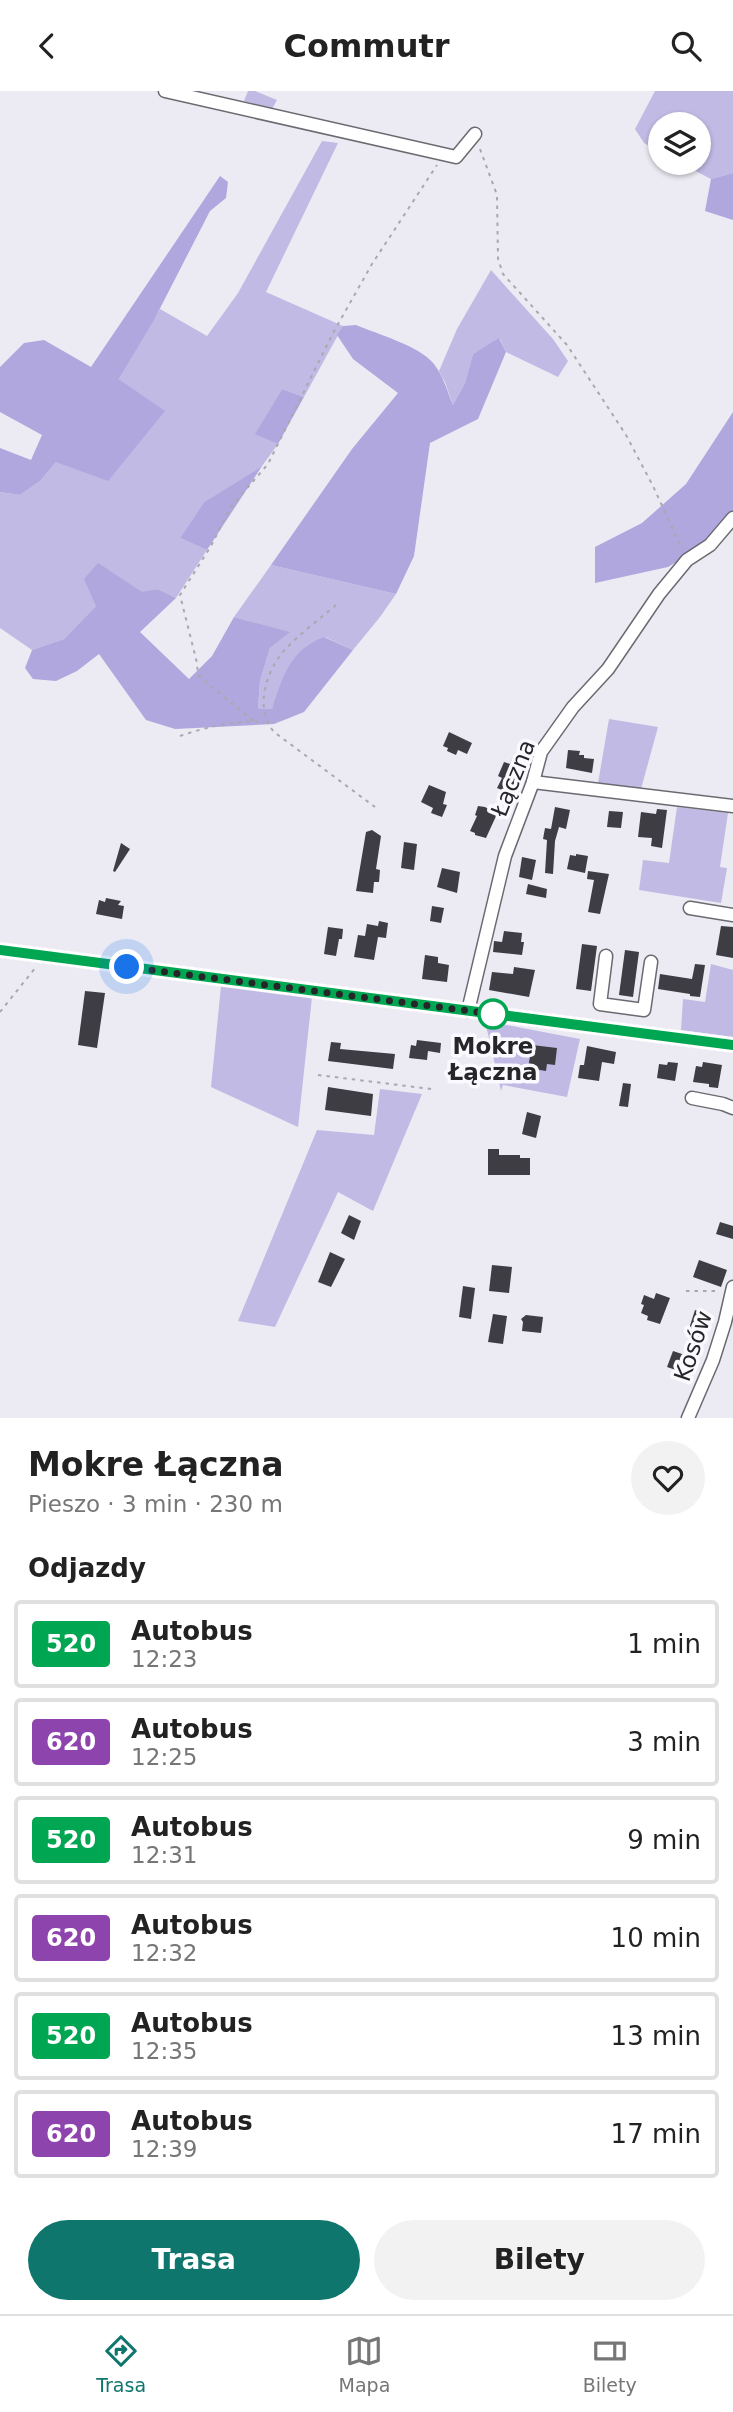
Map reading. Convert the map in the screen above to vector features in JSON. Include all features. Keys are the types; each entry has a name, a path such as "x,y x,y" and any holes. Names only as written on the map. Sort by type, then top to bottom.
{"street":[{"path":"165,91 456,157 475,134"},
{"name":"Łączna","path":"468,1011 505,856 533,782 541,752 573,707 608,669 659,594 687,560 710,545 733,518"},
{"path":"533,782 733,806"},
{"path":"690,908 733,915"},
{"path":"0,950 733,1045"},
{"path":"597,1027 606,956"},
{"path":"600,1004 644,1010 650,962"},
{"path":"692,1098 733,1108"},
{"name":"Kosów","path":"688,1418 713,1360 732,1289"}],"path":[{"path":"475,134 497,195 498,259 503,274 567,345 626,435 687,560"},
{"path":"253,721 198,675 180,595 211,546 230,508 268,464 333,333 372,264 436,169 440,154"},
{"path":"336,605 280,656 264,690 265,722 274,732 375,807"},
{"path":"180,736 200,729 253,721 265,722"},
{"path":"0,1012 45,956"},
{"path":"318,1075 431,1089"},
{"path":"686,1291 732,1289"}],"shaded area":[{"path":"248,91 277,100 272,109 244,101"},
{"path":"655,91 733,91 733,173 711,179 703,175 711,175 711,112 648,112 648,145 635,129"},
{"path":"322,141 338,143 266,292 343,326 304,397 282,389 256,433 278,444 262,466 204,502 180,538 207,550 176,598 158,589 96,606 64,639 32,650 0,628 0,492 20,495 40,481 56,462 164,411 119,379 160,309 207,336 238,293"},
{"path":"733,173 733,220 705,211 711,179"},
{"path":"220,176 228,182 226,198 210,211 154,320 119,379 165,411 108,481 56,462 40,481 20,495 0,492 0,448 31,460 42,435 0,412 0,367 24,343 44,340 91,367"},
{"path":"491,270 553,339 568,361 558,377 506,352 500,339 473,354 465,383 453,405 439,371 457,329"},
{"path":"356,325 409,346 427,358 440,374 453,405 465,383 473,354 499,338 506,352 478,419 430,443 414,556 396,594 271,565 352,449 398,393 353,359 337,335 343,326"},
{"path":"282,389 304,397 278,444 255,434"},
{"path":"733,412 733,524 728,531 668,567 595,583 595,547 642,523 686,484"},
{"path":"262,466 207,550 180,538 204,502"},
{"path":"98,563 142,592 158,589 176,598 140,632 189,679 212,656 234,617 290,632 270,648 260,681 258,709 272,709 289,665 312,642 324,637 353,650 304,712 274,724 175,729 146,720 99,654 77,671 56,681 33,679 25,668 32,650 64,639 96,606 84,579"},
{"path":"271,565 396,594 353,650 325,637 293,660 272,709 258,709 260,681 270,648 289,632 234,617"},
{"path":"609,719 658,727 641,789 598,783"},
{"path":"677,807 728,813 720,867 727,868 721,903 639,890 643,860 669,863"},
{"path":"711,964 733,970 733,1037 681,1030 683,999 705,1002"},
{"path":"221,986 312,997 298,1127 211,1087"},
{"path":"485,1021 580,1039 567,1097 503,1085 501,1091"},
{"path":"380,1089 422,1094 373,1211 338,1192 275,1327 238,1321 317,1130 374,1135"}],"building":[{"path":"449,732 472,743 467,754 458,750 456,755 447,751 448,748 443,746"},
{"path":"568,750 580,751 579,755 584,755 584,758 594,759 592,773 566,768"},
{"path":"513,757 517,764 523,766 509,793 497,788 502,778 498,776 504,762 510,764"},
{"path":"429,785 446,792 443,804 447,805 442,817 431,813 433,808 421,802"},
{"path":"478,806 497,814 486,838 470,831"},
{"path":"555,807 570,810 566,829 559,827 555,841 553,874 545,873 547,840 543,839 545,828 551,829"},
{"path":"657,809 667,810 662,848 651,846 652,838 638,837 641,812 656,814"},
{"path":"609,811 623,812 621,828 607,827"},
{"path":"372,830 381,836 376,869 380,870 379,882 374,882 373,893 356,891 366,832"},
{"path":"404,842 417,844 414,870 401,868"},
{"path":"121,843 130,849 115,872 113,871"},
{"path":"570,855 588,856 585,873 567,869"},
{"path":"522,857 536,860 532,880 519,877"},
{"path":"442,868 460,872 457,893 437,887"},
{"path":"588,871 609,874 600,914 588,912 594,880 587,879"},
{"path":"528,884 547,889 546,898 526,894"},
{"path":"106,898 121,901 118,905 124,906 122,919 96,914 99,900 105,902"},
{"path":"432,906 444,908 441,923 430,921"},
{"path":"379,921 388,923 386,938 378,937 374,960 354,957 358,935 365,936 367,924 378,926"},
{"path":"721,926 733,927 733,958 716,955"},
{"path":"328,927 343,929 336,956 324,954"},
{"path":"504,931 522,933 522,955 493,952 494,941 502,942"},
{"path":"582,944 597,946 591,991 576,989"},
{"path":"625,950 639,952 633,997 619,995"},
{"path":"425,955 438,957 438,963 449,965 447,982 422,979"},
{"path":"695,964 705,965 700,997 658,989 660,974 692,979"},
{"path":"514,967 535,970 529,997 489,990 492,972 513,974"},
{"path":"85,991 105,993 97,1048 78,1045"},
{"path":"417,1040 441,1043 440,1053 428,1051 427,1060 409,1058 411,1045 416,1046"},
{"path":"331,1042 341,1043 340,1049 395,1054 393,1069 328,1061"},
{"path":"532,1045 557,1048 555,1065 547,1064 546,1071 528,1068"},
{"path":"587,1046 616,1052 614,1064 602,1062 599,1081 578,1078 580,1065 584,1065"},
{"path":"668,1062 678,1063 675,1081 657,1078 659,1064 667,1065"},
{"path":"703,1062 722,1065 718,1088 693,1082 696,1066 702,1067"},
{"path":"623,1083 631,1084 628,1107 619,1106"},
{"path":"328,1087 373,1094 371,1116 325,1110"},
{"path":"527,1112 541,1116 536,1138 522,1134"},
{"path":"488,1149 499,1149 499,1155 530,1158 530,1175 488,1175"},
{"path":"349,1215 361,1221 354,1240 341,1233"},
{"path":"720,1222 733,1226 733,1239 716,1234"},
{"path":"330,1252 345,1259 331,1287 318,1282"},
{"path":"699,1260 727,1270 721,1287 693,1277"},
{"path":"492,1265 512,1267 509,1293 489,1291"},
{"path":"463,1286 475,1288 471,1319 459,1317"},
{"path":"656,1293 670,1298 660,1324 647,1320 648,1316 641,1313 644,1295 654,1299"},
{"path":"695,1310 709,1315 700,1340 687,1335"},
{"path":"493,1314 507,1316 503,1344 488,1342"},
{"path":"526,1315 543,1317 541,1333 522,1331 521,1319"},
{"path":"673,1351 688,1356 682,1372 667,1367"}],"bus line":[{"name":"520","path":"0,950 733,1045"}],"place":[{"name":"Mokre Łączna","path":"493,1014"}],"route":[{"path":"127,967 493,1014"}]}
